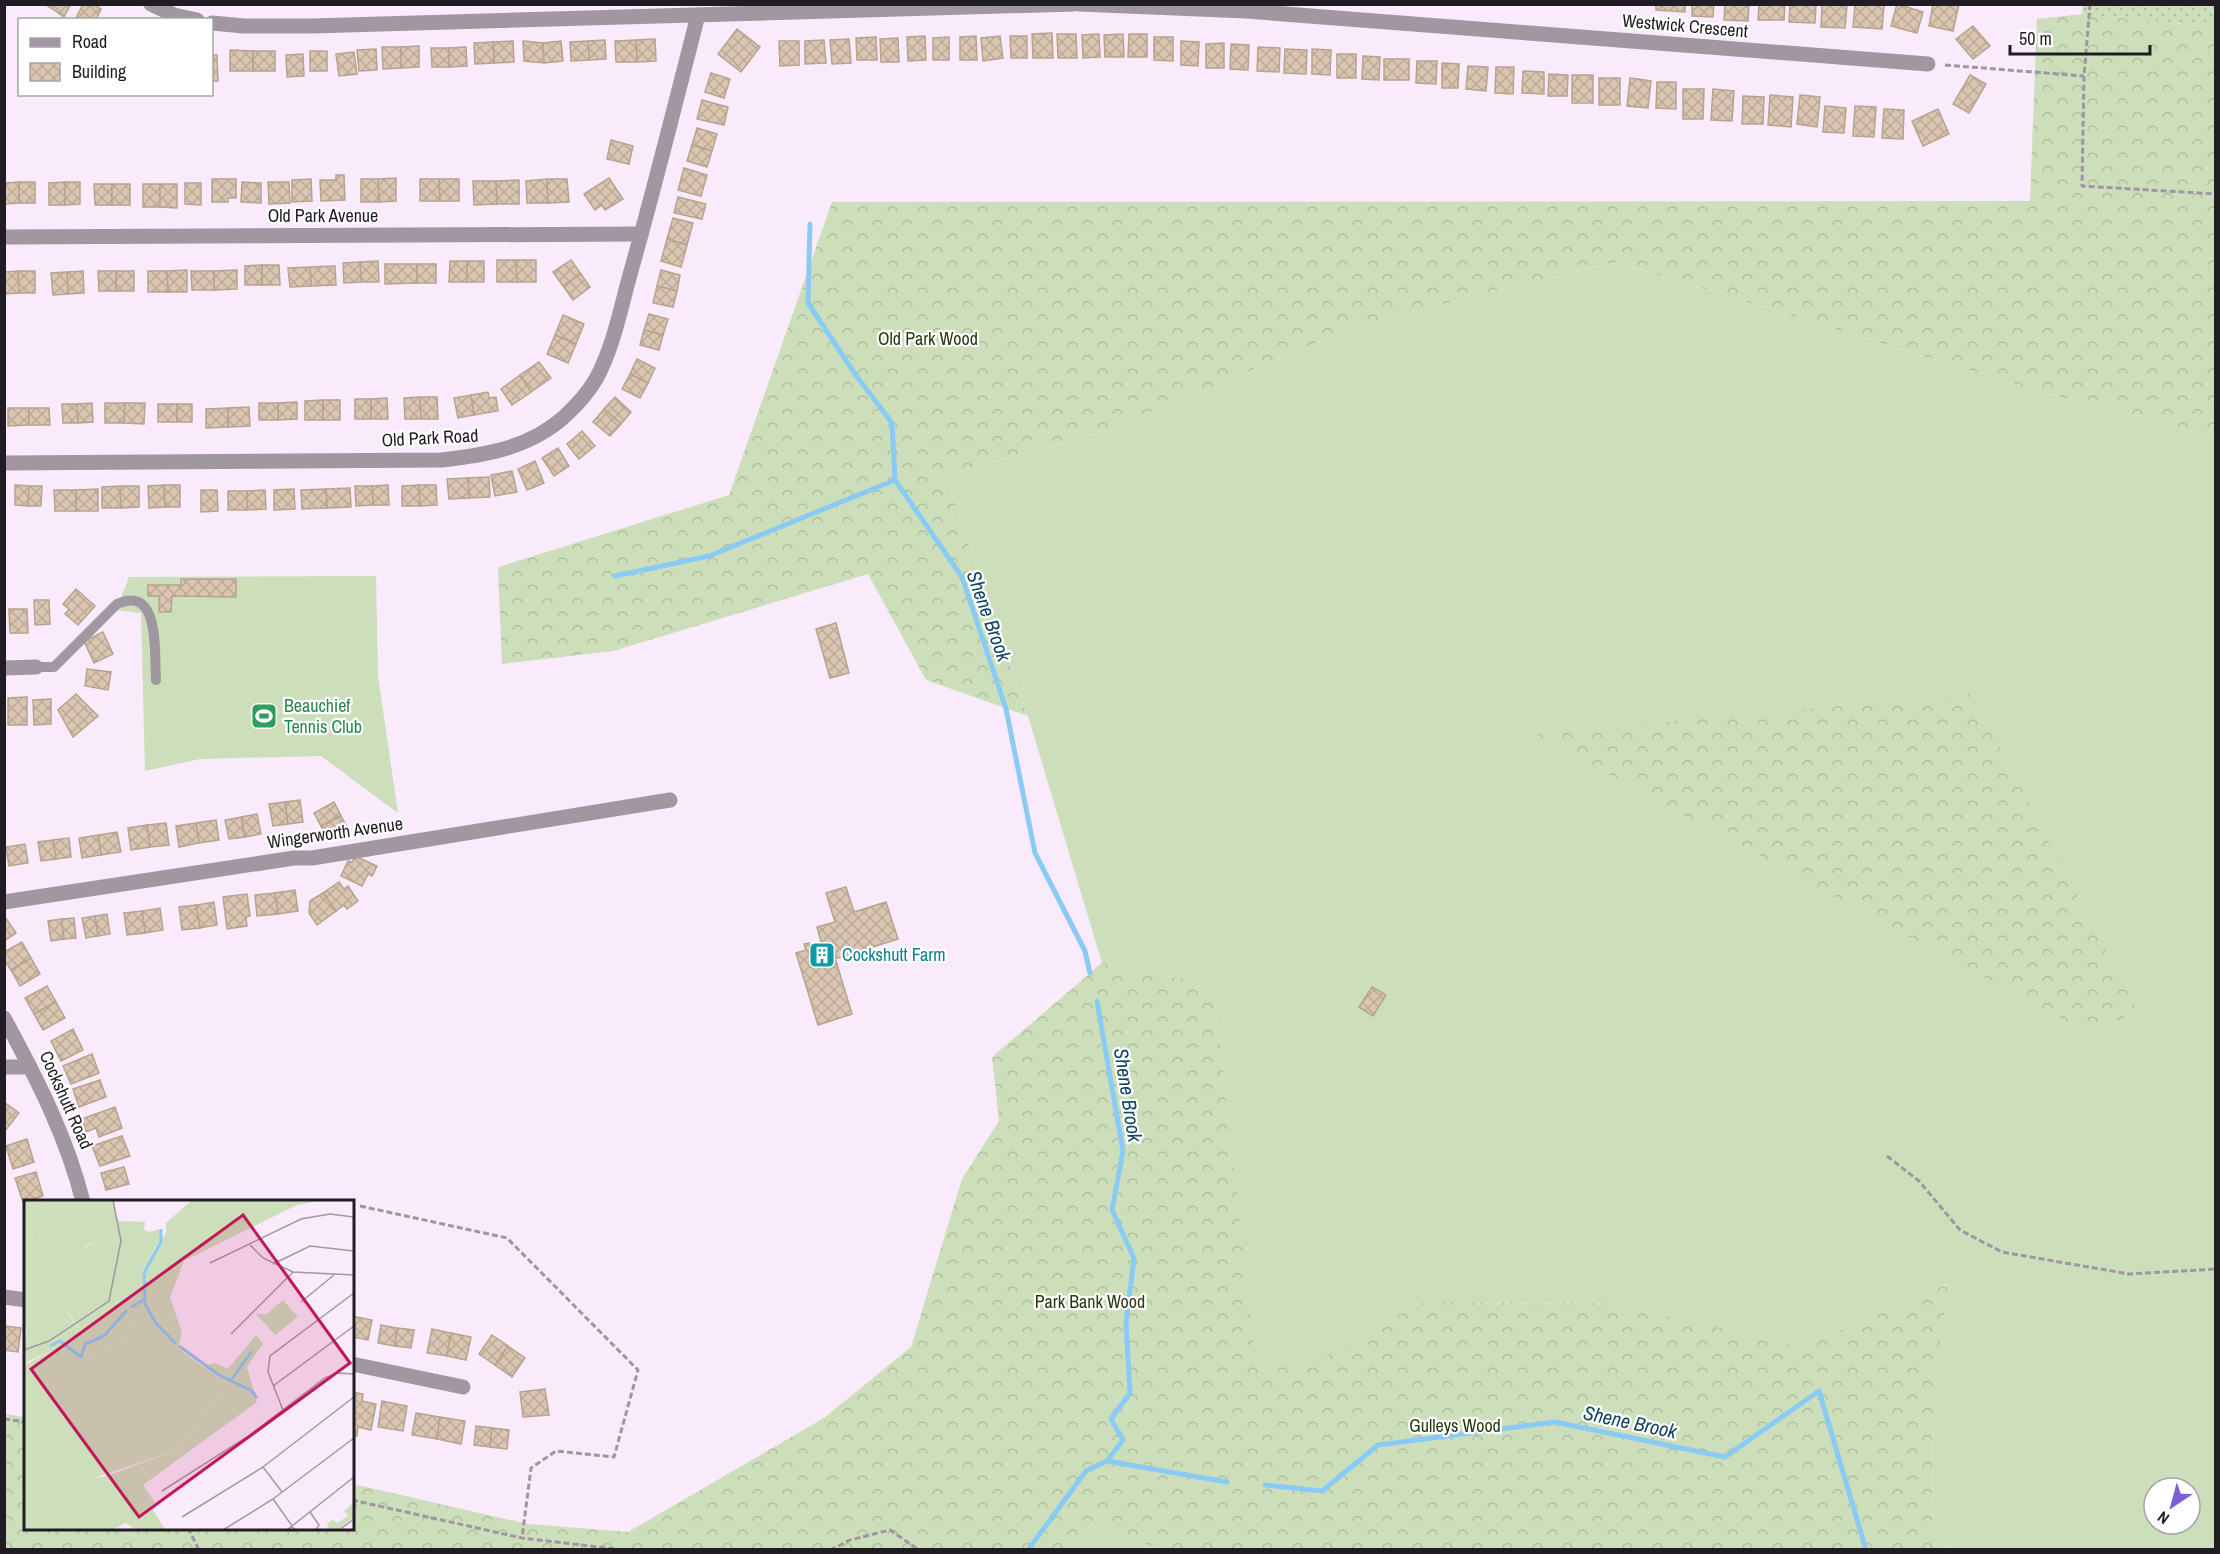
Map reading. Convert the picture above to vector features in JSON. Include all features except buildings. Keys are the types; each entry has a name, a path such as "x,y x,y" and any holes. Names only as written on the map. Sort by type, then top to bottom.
{"street":[{"path":"151,4 174,15 188,18"},
{"name":"Westwick Crescent","path":"213,23 244,26 312,26 1076,4 1246,11 1928,64"},
{"name":"Old Park Road","path":"4,463 442,460 479,456 512,448 537,436 563,419 582,399 596,379 608,352 698,15"},
{"name":"Old Park Avenue","path":"4,237 641,234"},
{"path":"4,668 36,667"},
{"name":"Wingerworth Avenue","path":"4,902 294,858 312,858 670,800"},
{"name":"Cockshutt Road","path":"4,1018 30,1066 73,1163 82,1200"},
{"path":"4,1067 30,1066"},
{"path":"4,1297 24,1300"},
{"path":"354,1364 463,1387"}],"lane":[{"path":"36,667 54,667 117,604 126,600 138,601 149,611 156,680"}],"path":[{"path":"2090,4 2084,76 2082,186 2216,194"},
{"path":"1928,64 2084,76"},
{"path":"1887,1156 1919,1181 1960,1230 2002,1252 2128,1274 2216,1269"},
{"path":"360,1206 507,1238 638,1370 614,1457 556,1451 531,1468 522,1538"},
{"path":"4,1419 24,1422"},
{"path":"354,1500 522,1538 624,1550"},
{"path":"189,1530 199,1550"},
{"path":"830,1550 850,1540 890,1530 919,1550"}],"green space":[{"path":"2083,5 2215,5 2215,27 2082,14"},
{"name":"Old Park Wood","path":"2082,14 2215,27 2215,437 2153,419 2048,394 1616,262 1362,324 1107,431 945,475 1028,716 926,680 868,574 613,651 502,664 498,567 729,495 832,202 2030,201 2037,19"},
{"path":"1616,262 2048,394 2153,419 2215,437 2215,1549 1947,1549 1932,1532 1933,1404 1947,1284 1802,1348 1612,1303 1422,1302 1318,1362 1255,1362 1213,985 1102,963 1028,716 945,475 1107,431 1362,324"},
{"name":"Beauchief Tennis Club","path":"376,576 378,676 398,813 321,756 200,759 145,771 141,613 116,610 129,577"},
{"path":"1972,694 2137,1010 2091,1035 1534,734"},
{"path":"1102,963 1213,985 1256,1362 1318,1361 1422,1302 1612,1303 1802,1347 1948,1284 1933,1404 1932,1532 1947,1549 1162,1550 1092,1524 1074,1550 5,1549 5,1414 24,1417 24,1530 354,1530 354,1484 528,1524 628,1532 824,1418 911,1347 962,1179 999,1121 992,1057"},
{"path":"1092,1524 1162,1549 1074,1550"}],"waterway":[{"name":"Shene Brook","path":"810,224 808,303 855,374 892,423 895,480 962,577 1006,709 1035,853 1085,951 1090,973"},
{"path":"615,576 709,556 895,480"},
{"name":"Shene Brook","path":"1097,1001 1123,1151 1112,1210 1134,1258 1126,1324 1130,1393 1111,1419 1123,1440 1107,1461"},
{"name":"Shene Brook","path":"1265,1485 1322,1491 1378,1445 1555,1422 1725,1457 1819,1391 1866,1550"},
{"name":"Shene Brook","path":"1028,1550 1086,1471 1107,1461 1227,1482"}],"place":[{"name":"Beauchief Tennis Club","path":"264,716"},
{"name":"Cockshutt Farm","path":"822,955"}],"park label":[{"name":"Park Bank Wood","path":"1090,1302"},
{"name":"Gulleys Wood","path":"1455,1426"}]}
